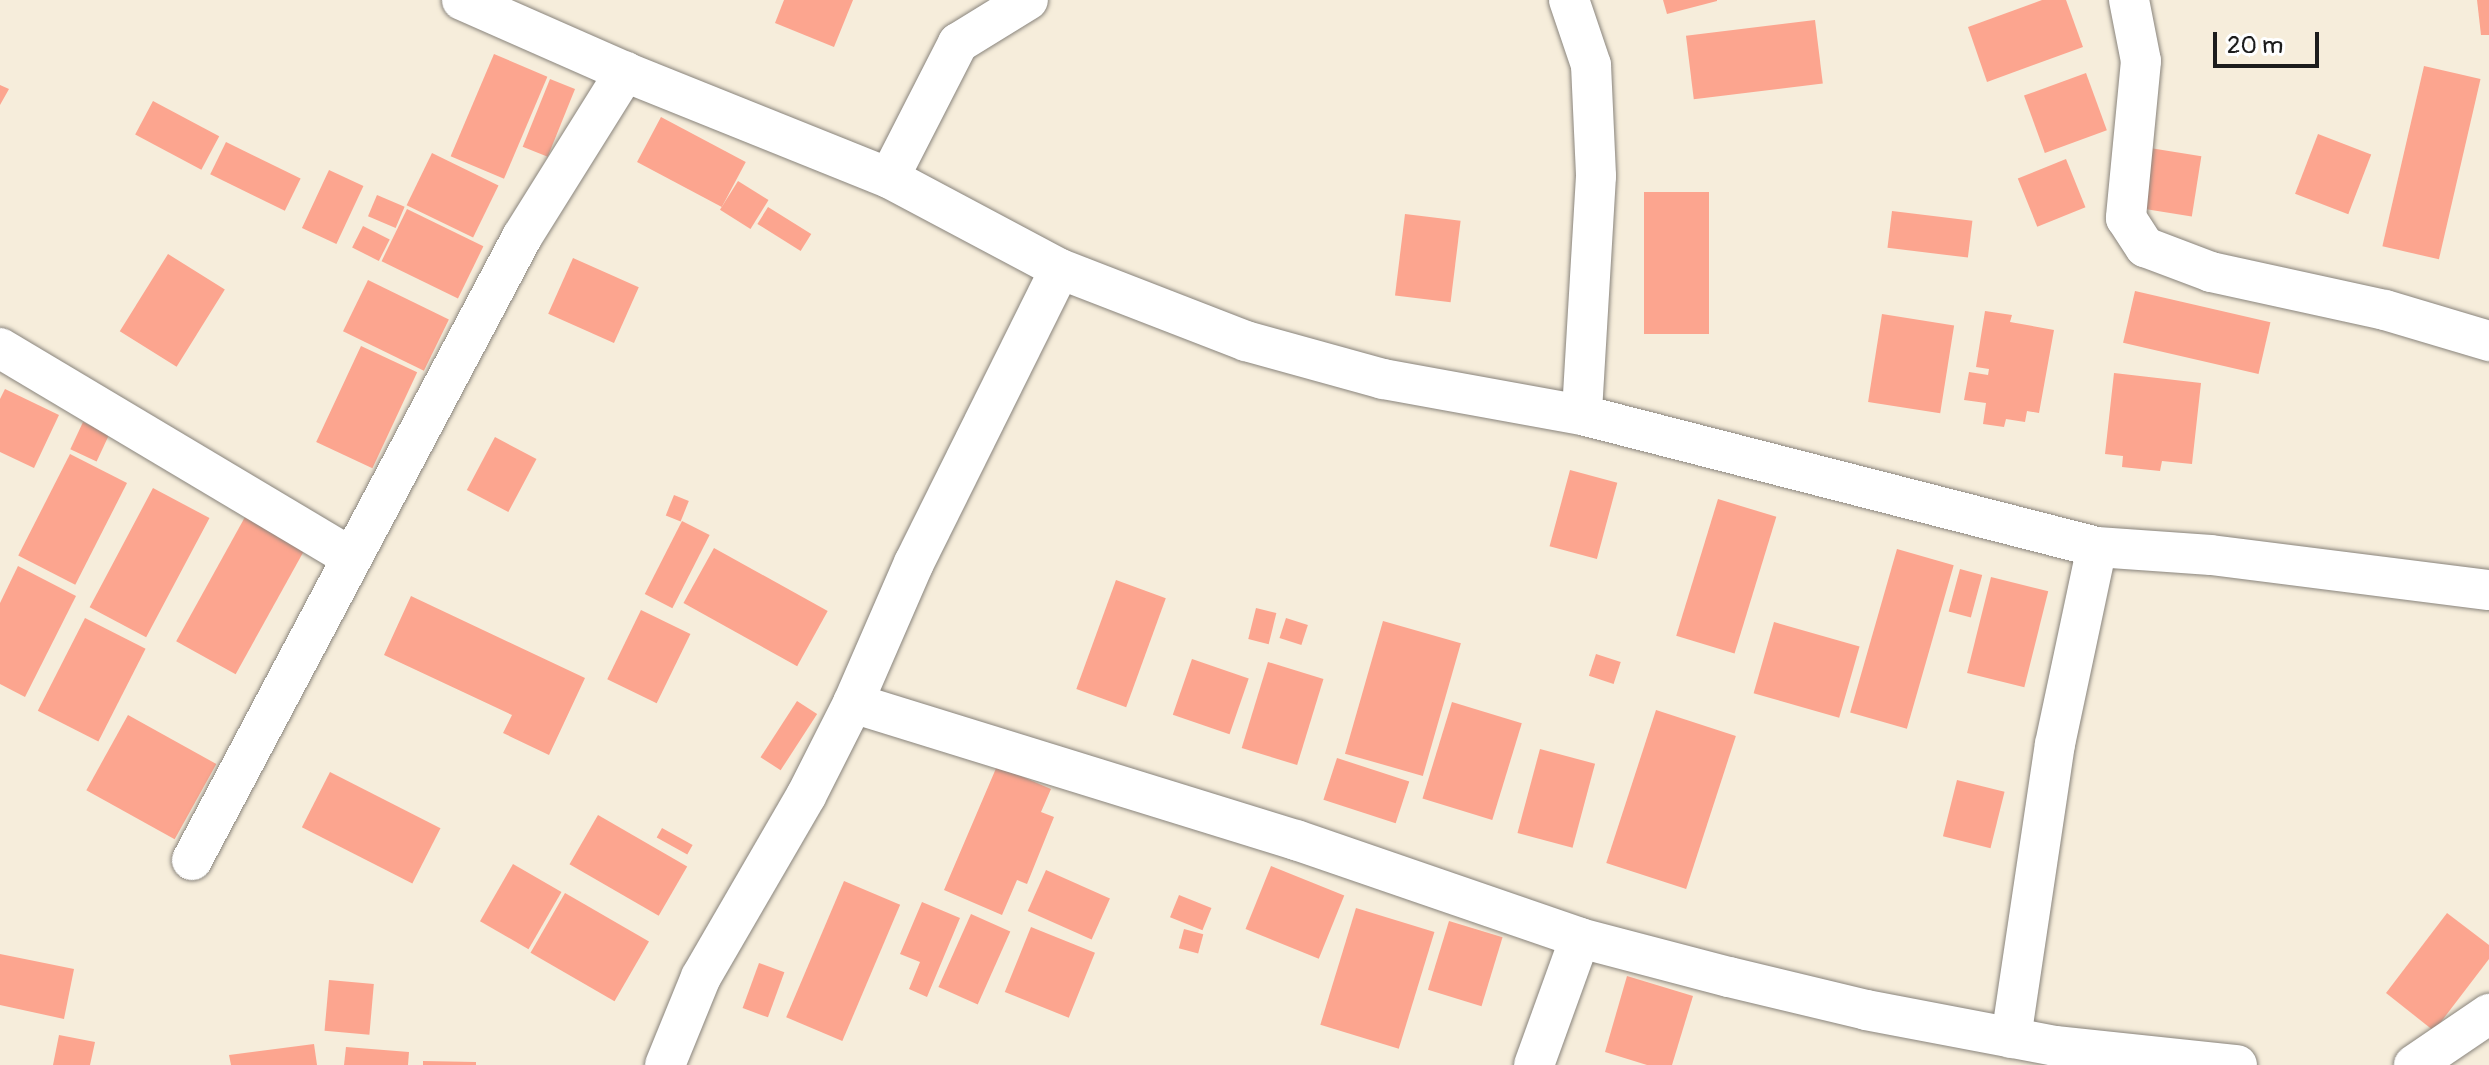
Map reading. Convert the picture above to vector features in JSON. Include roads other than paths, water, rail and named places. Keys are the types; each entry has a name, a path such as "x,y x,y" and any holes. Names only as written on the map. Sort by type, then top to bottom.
{"street":[{"path":"462,0 625,72 889,178 1060,269 1246,341 1368,375 1582,415 2097,547 2211,555 2489,590"},
{"path":"889,178 958,43 1028,0"},
{"path":"1569,0 1591,65 1596,176 1582,415"},
{"path":"2129,0 2141,61 2126,218 2145,247 2211,272 2385,310 2489,341"},
{"path":"192,860 349,556 522,237 625,72"},
{"path":"665,1065 701,977 806,796 853,703 914,563 1060,269"},
{"path":"0,348 349,556"},
{"path":"2011,1038 2042,819 2097,547"},
{"path":"853,703 1296,840 1580,938 1866,1010 2011,1038 2237,1065"},
{"path":"1534,1065 1580,938"},
{"path":"2414,1065 2489,1014"}]}
